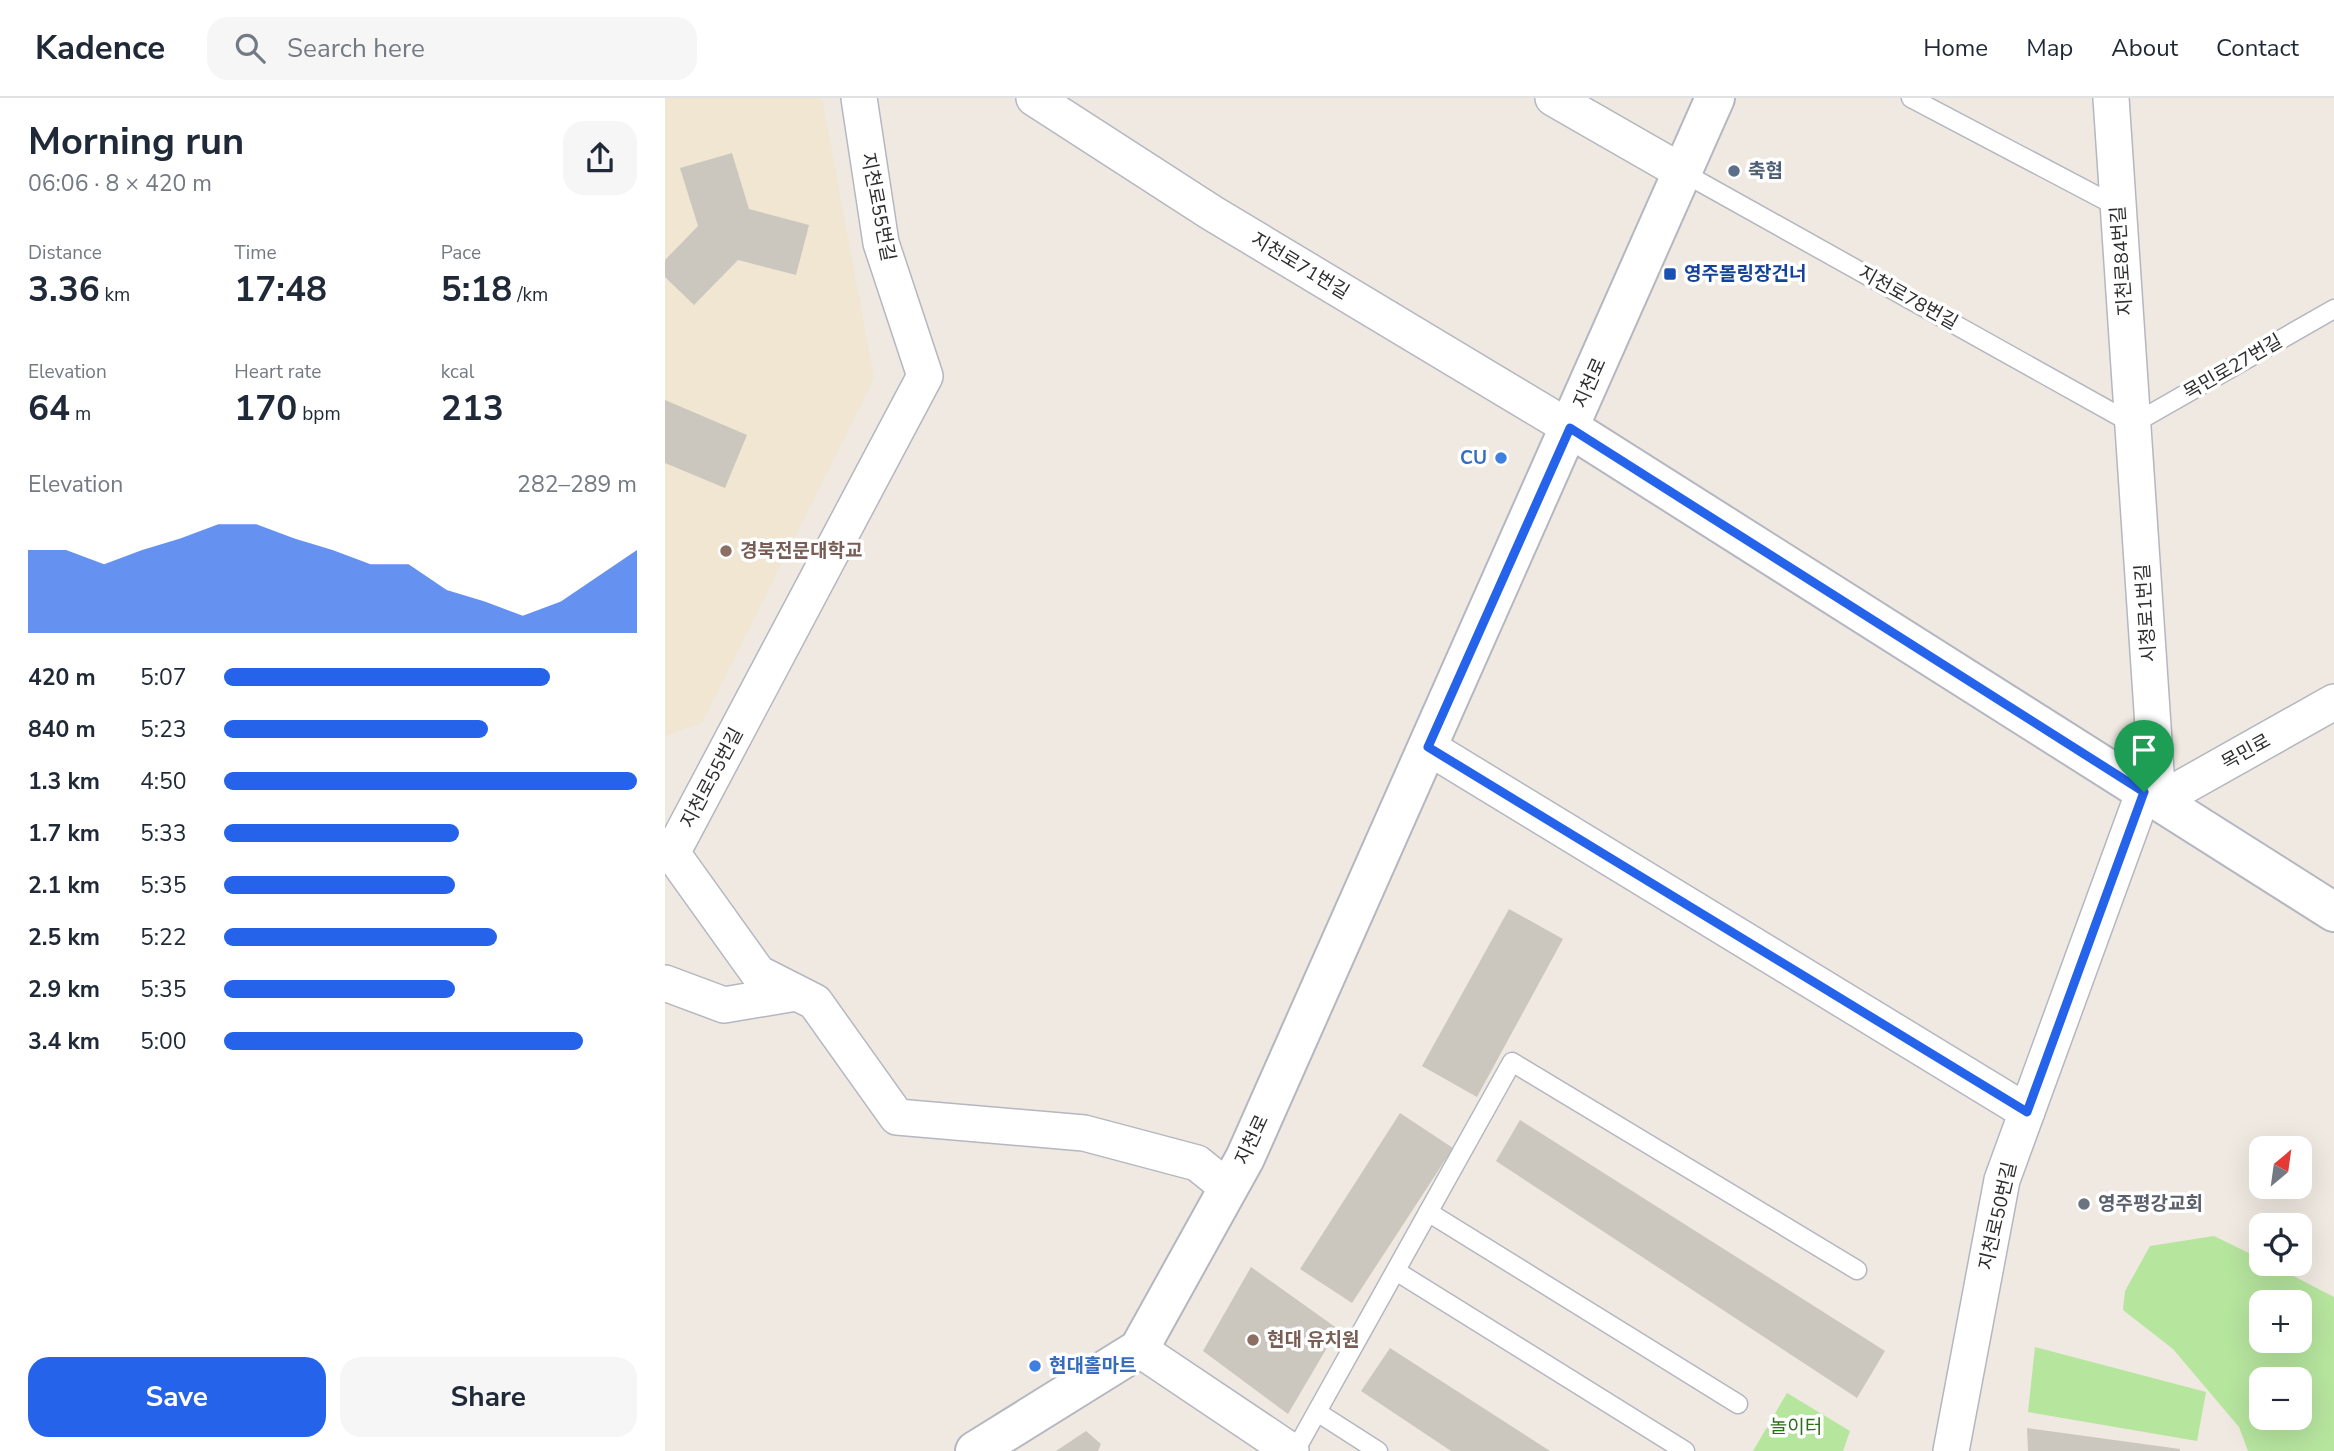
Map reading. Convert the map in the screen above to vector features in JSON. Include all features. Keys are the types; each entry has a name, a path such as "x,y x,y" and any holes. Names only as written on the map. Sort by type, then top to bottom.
{"main road":[{"name":"지천로","path":"975,1451 1139,1349 1245,1158 1715,98"},
{"path":"1570,428 2334,912"}],"street":[{"name":"지천로55번길","path":"859,98 881,243 925,376 672,853 758,973 815,1002 897,1117 1084,1133 1197,1163 1228,1188"},
{"name":"지천로71번길","path":"1034,98 1212,213 1570,428"},
{"path":"1553,98 1682,172"},
{"name":"지천로84번길","path":"2111,98 2133,424"},
{"name":"시청로1번길","path":"2133,424 2151,796"},
{"name":"목민로","path":"2151,796 2334,702"},
{"path":"1428,747 2027,1112"},
{"name":"지천로50번길","path":"1951,1451 2002,1180 2151,796"},
{"path":"665,983 724,1005 796,992"},
{"path":"1139,1349 1293,1451"}],"lane":[{"path":"1911,98 2118,207"},
{"name":"지천로78번길","path":"1682,172 2133,424"},
{"name":"목민로27번길","path":"2133,424 2334,309"},
{"path":"1293,1451 1512,1062 1857,1270"},
{"path":"1428,1212 1738,1404"},
{"path":"1395,1272 1685,1451"},
{"path":"1317,1412 1378,1451"}],"shaded area":[{"name":"경북전문대학교","path":"665,98 822,98 874,378 702,723 665,736"}],"green space":[{"path":"2214,1236 2249,1253 2249,1276 2293,1276 2334,1297 2334,1451 2248,1451 2239,1427 2173,1349 2123,1310 2125,1291 2150,1246"},
{"path":"2035,1347 2206,1392 2197,1441 2028,1412"},
{"name":"놀이터","path":"1787,1393 1850,1431 1843,1451 1753,1451"}],"building":[{"path":"732,153 749,209 809,225 796,275 738,260 694,305 665,277 665,260 698,226 680,168"},
{"path":"665,400 747,435 725,488 665,463"},
{"path":"1509,909 1563,939 1477,1097 1422,1066"},
{"path":"1400,1113 1453,1148 1352,1303 1300,1269"},
{"path":"1520,1120 1885,1351 1857,1398 1496,1161"},
{"path":"1251,1267 1338,1329 1288,1414 1203,1351"},
{"path":"1390,1348 1550,1451 1451,1451 1361,1391"},
{"path":"2027,1428 2180,1449 2180,1451 2028,1451"},
{"path":"1086,1431 1101,1444 1098,1451 1056,1451"}],"place":[{"name":"축협","path":"1734,171"},
{"name":"영주볼링장건너","path":"1670,274"},
{"name":"CU","path":"1501,458"},
{"name":"경북전문대학교","path":"726,551"},
{"name":"영주평강교회","path":"2084,1204"},
{"name":"현대 유치원","path":"1253,1340"},
{"name":"현대홀마트","path":"1035,1366"}],"route":[{"path":"1570,428 2144,792 2027,1112 1428,747 1570,428"}]}
